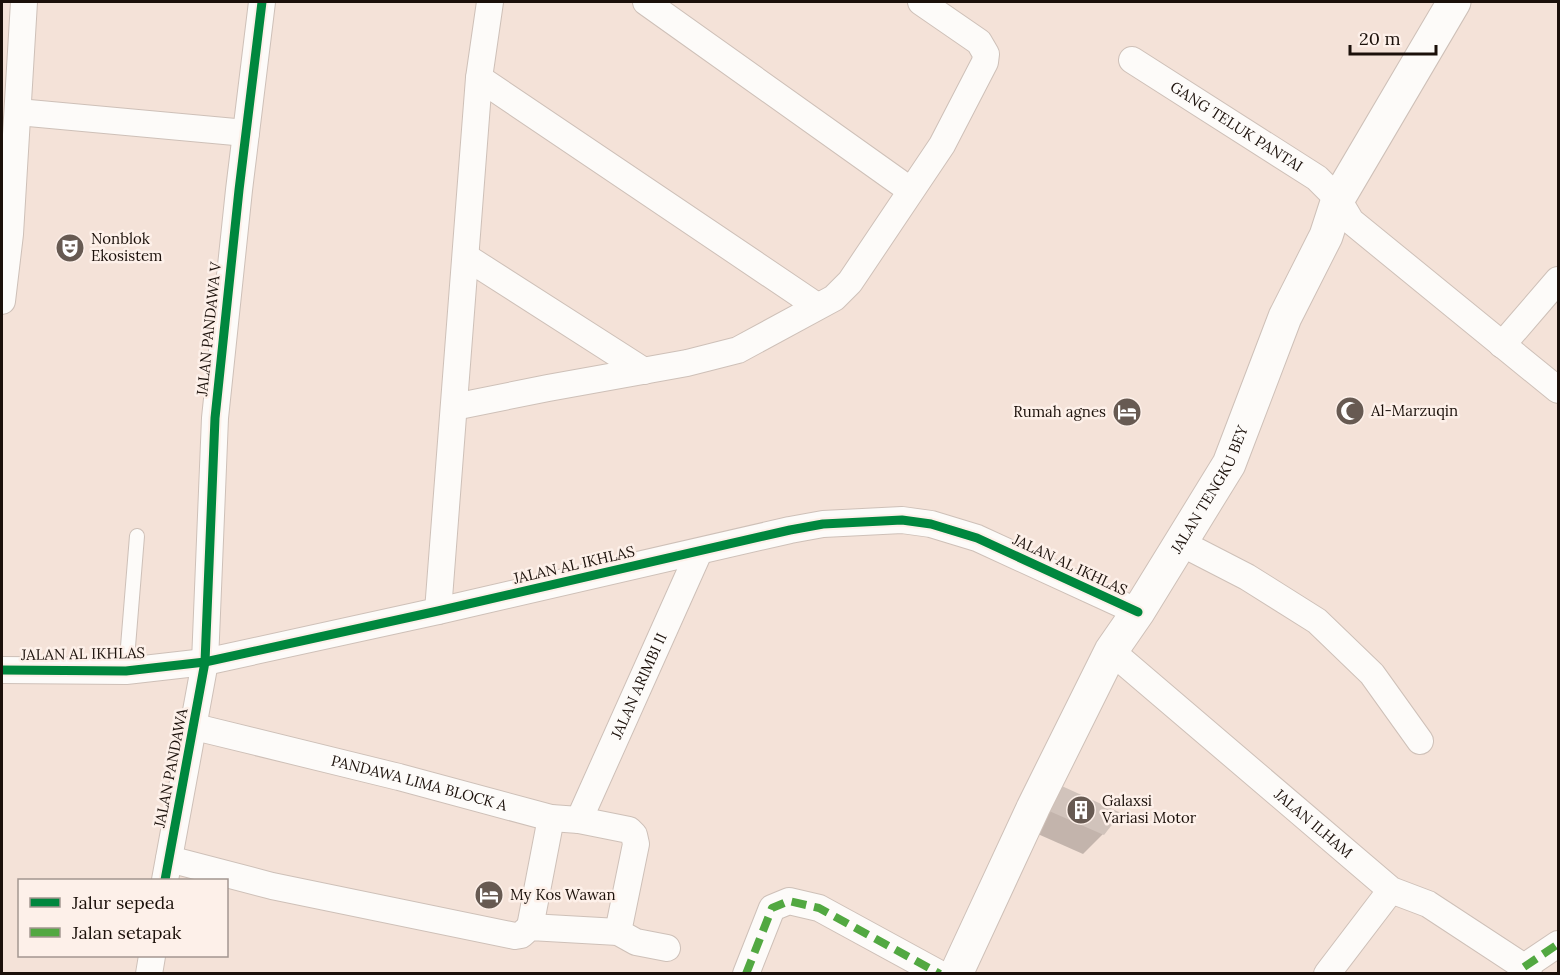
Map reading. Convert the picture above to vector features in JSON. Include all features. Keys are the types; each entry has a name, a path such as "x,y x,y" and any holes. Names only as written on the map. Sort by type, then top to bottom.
{"main road":[{"name":"JALAN TENGKU BEY","path":"956,974 1033,808 1111,651 1138,612 1230,464 1284,317 1326,236 1338,200 1454,2"}],"street":[{"path":"2,301 10,234 24,2"},
{"name":"JALAN PANDAWA V","path":"205,662 215,418 262,2"},
{"path":"438,611 479,78 490,2"},
{"path":"646,2 910,190"},
{"path":"454,407 687,363 738,350 788,325 834,298 850,282 942,145 986,62 986,54 979,42 921,2"},
{"name":"GANG TELUK PANTAI","path":"1132,60 1317,178 1338,200 1351,221 1558,390"},
{"path":"479,78 817,306"},
{"path":"18,112 246,133"},
{"path":"466,257 644,371"},
{"path":"1502,345 1558,280"},
{"name":"JALAN AL IKHLAS","path":"2,670 126,671 205,662 823,524 902,520 977,538 1138,612"},
{"path":"1181,543 1247,577 1317,621 1372,674 1420,741"},
{"name":"JALAN ARIMBI II","path":"579,820 699,552"},
{"name":"JALAN ILHAM","path":"1111,651 1391,890 1428,903 1526,970"},
{"name":"JALAN PANDAWA","path":"167,870 195,728 205,662"},
{"name":"PANDAWA LIMA BLOCK A","path":"195,728 399,777 551,818 579,820 629,830 636,844 618,932"},
{"path":"228,879 272,886 515,936 521,935 530,927 551,818"},
{"path":"167,870 226,879"},
{"path":"1327,974 1391,890"},
{"path":"746,974 772,908 789,901 819,908 940,974"},
{"path":"530,927 618,932 636,942 667,948"},
{"path":"1526,970 1558,944"},
{"path":"149,974 152,957"}],"lane":[{"path":"126,671 137,536"}],"building":[{"name":"Galaxsi Variasi Motor","path":"1053,782 1121,813 1104,835 1040,807"}],"marked path":[{"path":"746,974 772,908 789,901 819,908 940,974"},
{"path":"1524,967 1558,944"}],"cycle path":[{"path":"165,879 205,662 215,418 262,2"},
{"path":"2,670 126,671 205,662 823,524 902,520 931,524 977,538 1138,612"}],"place":[{"name":"Nonblok Ekosistem","path":"70,248"},
{"name":"Al-Marzuqin","path":"1350,411"},
{"name":"Rumah agnes","path":"1127,412"},
{"name":"Galaxsi Variasi Motor","path":"1081,810"},
{"name":"My Kos Wawan","path":"489,895"}]}
